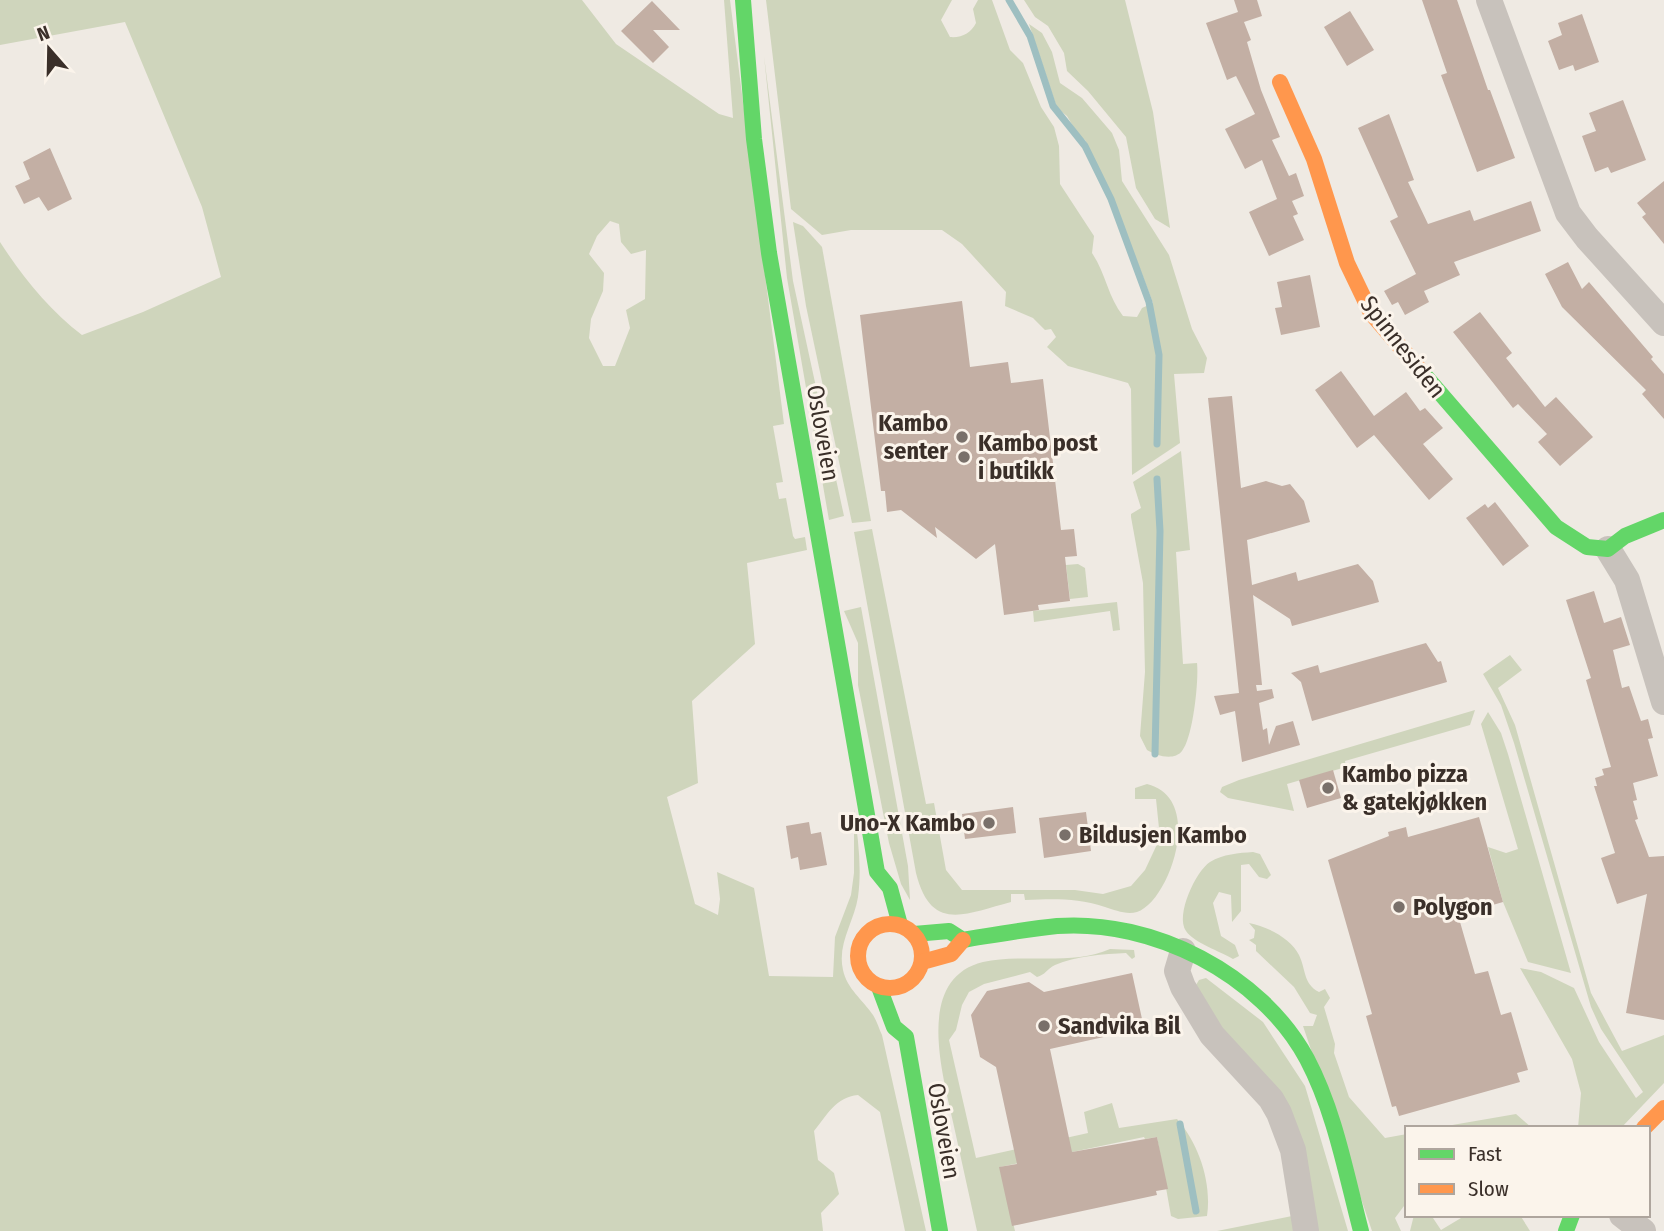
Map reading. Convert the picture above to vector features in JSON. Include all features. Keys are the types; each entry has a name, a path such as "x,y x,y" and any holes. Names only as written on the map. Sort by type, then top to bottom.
{"main road":[{"name":"Osloveien","path":"743,0 754,139 769,253 877,872 890,888 907,930"},
{"name":"Spinnesiden","path":"1280,82 1314,159 1348,263 1371,313 1556,527 1587,547 1608,549"},
{"path":"1608,549 1626,536 1664,520"},
{"path":"870,890 877,872"},
{"path":"868,909 872,929"},
{"path":"907,930 919,942 922,962 911,988 879,987 864,977 858,961 860,943 872,929 880,925 907,930 949,931 963,940 1025,930 1072,927 1127,932 1154,937 1216,965 1250,991 1296,1041 1315,1077 1332,1121 1360,1231"},
{"path":"922,962 946,958 958,950 963,940"},
{"name":"Osloveien","path":"879,987 894,1027 910,1031 940,1231"},
{"path":"1646,1126 1664,1108"}],"street":[{"path":"1489,0 1568,213 1587,238 1664,323"},
{"path":"1608,549 1627,580 1664,702"},
{"path":"1183,951 1177,971 1183,987 1212,1035 1271,1099 1279,1113 1293,1150 1306,1231"},
{"path":"1625,1217 1643,1231"}],"green space":[{"path":"0,0 582,0 616,44 719,114 733,118 724,0 730,0 784,424 773,426 783,482 776,483 779,499 786,498 793,536 795,539 805,537 807,550 747,563 755,644 692,701 698,783 667,797 695,904 718,915 720,899 717,872 754,888 769,976 833,977 835,937 851,895 854,873 854,809 860,875 856,906 842,951 843,970 852,989 874,1017 882,1035 926,1231 905,1231 880,1112 858,1095 838,1103 814,1131 818,1160 834,1173 839,1194 821,1213 823,1231 0,1231 0,242 37,292 58,315 82,335 143,312 221,277 202,207 125,22 0,45","holes":["610,221 619,224 621,242 631,254 646,250 645,299 626,310 630,328 615,366 603,366 589,338 591,319 603,291 604,273 589,254 597,236"]},
{"path":"766,0 952,0 941,20 950,37 958,37 974,27 976,23 973,9 978,0 992,0 1010,50 1023,63 1041,107 1054,127 1059,146 1060,184 1094,236 1092,253 1118,309 1123,316 1137,317 1142,308 1153,303 1113,198 1085,140 1080,138 1067,116 1057,108 1029,24 1042,33 1052,52 1060,83 1082,98 1112,133 1119,150 1122,181 1169,255 1192,329 1207,358 1204,373 1174,374 1180,443 1132,475 1131,389 1128,383 1068,366 1047,347 1056,337 1051,329 1045,330 1033,318 1005,306 1006,292 962,244 942,230 851,230 822,235 791,209"},
{"path":"1024,0 1125,0 1153,112 1170,228 1155,219 1136,188 1126,137 1088,91 1067,71 1064,53 1048,26 1035,17"},
{"path":"764,56 793,281 844,516 829,520 787,278"},
{"path":"793,222 803,226 822,247 871,521 852,523 806,306"},
{"path":"1181,451 1190,550 1176,552 1183,664 1197,663 1197,682 1186,744 1179,754 1165,756 1147,750 1140,736 1145,672 1143,583 1131,514 1141,508 1133,482"},
{"path":"872,529 926,804 934,803 946,870 962,890 1075,890 1103,894 1131,886 1145,870 1160,838 1156,799 1135,799 1135,788 1147,784 1165,793 1175,809 1178,828 1170,871 1149,904 1137,912 1129,913 1085,902 1025,900 1024,894 1011,894 1011,902 965,914 952,915 931,905 916,873 854,532"},
{"path":"1078,564 1085,568 1088,597 1070,599 1066,565"},
{"path":"1117,602 1120,630 1113,631 1110,611 1034,622 1033,611"},
{"path":"861,607 908,866 910,900 901,884 889,843 858,685 858,643 844,611"},
{"path":"1510,655 1522,670 1498,688 1515,725 1591,993 1622,1051 1664,1035 1664,1083 1623,1126 1578,1126 1581,1093 1572,1059 1520,968 1541,972 1574,988 1599,1042 1636,1098 1643,1092 1601,1029 1591,1007 1514,743 1501,705 1483,674"},
{"path":"1475,710 1470,725 1345,761 1346,767 1287,784 1294,811 1228,798 1220,792 1222,787 1239,780"},
{"path":"1488,712 1501,733 1508,754 1571,973 1528,962 1503,902 1488,847 1506,853 1518,849 1481,724"},
{"path":"1253,852 1260,854 1271,875 1267,879 1259,877 1249,864 1241,865 1241,911 1232,922 1231,895 1219,892 1213,903 1221,936 1235,945 1239,956 1233,959 1190,935 1183,924 1183,915 1193,884 1204,867 1220,857"},
{"path":"1249,923 1270,930 1290,943 1299,955 1310,985 1319,992 1325,989 1330,998 1324,1007 1335,1044 1334,1053 1349,1097 1385,1138 1405,1134 1405,1205 1395,1218 1401,1231 1372,1231 1303,1026 1313,1026 1317,1015 1310,1013 1294,987 1256,951 1256,945 1249,940 1254,938 1255,930"},
{"path":"1110,949 1134,950 1135,957 1132,959 1126,953 1081,958 1055,965 1037,977 1030,972 984,984 969,992 962,1005 956,1030 949,1040 976,1158 1088,1133 1084,1112 1112,1103 1119,1128 1177,1119 1192,1140 1202,1164 1208,1190 1207,1216 1178,1219 1171,1216 1157,1137 1144,1137 1000,1167 1015,1231 977,1231 940,1055 938,1031 941,1008 948,988 961,972 983,962 1080,957"},
{"path":"1206,978 1263,1022 1305,1086 1348,1231 1314,1231 1311,1202 1224,1031 1196,985 1199,980"},
{"path":"1516,1114 1530,1126 1447,1126"},
{"path":"1292,1216 1294,1231 1217,1231"},
{"path":"1414,1217 1432,1217 1441,1230 1463,1217 1521,1217 1530,1231 1410,1231"}],"building":[{"path":"1234,0 1257,0 1262,16 1244,22 1251,40 1247,42 1261,90 1280,137 1272,140 1289,176 1296,173 1304,196 1292,201 1298,214 1293,216 1304,240 1269,256 1249,212 1277,199 1262,160 1245,169 1225,129 1255,114 1236,76 1227,80 1206,23 1238,12"},
{"path":"1422,0 1457,0 1515,158 1477,172 1441,75 1447,73"},
{"path":"652,1 680,30 653,30 669,47 653,63 621,31"},
{"path":"1350,11 1374,50 1347,66 1324,27"},
{"path":"1582,14 1599,62 1575,71 1573,65 1559,70 1548,41 1562,35 1558,23"},
{"path":"1623,100 1646,160 1611,173 1608,167 1595,172 1582,136 1596,131 1589,113"},
{"path":"1389,114 1414,180 1408,182 1428,224 1470,210 1474,221 1531,201 1541,231 1454,262 1460,275 1424,291 1429,302 1405,315 1398,302 1392,305 1384,291 1416,274 1390,221 1398,217 1358,128"},
{"path":"50,148 72,199 48,211 39,197 24,204 15,186 30,179 23,162"},
{"path":"1664,181 1664,244 1642,217 1646,214 1637,203"},
{"path":"1568,262 1582,289 1589,282 1653,357 1651,359 1664,374 1664,419 1642,394 1646,390 1562,307 1545,274"},
{"path":"1310,275 1320,327 1281,335 1275,308 1282,307 1277,282"},
{"name":"Kambo senter","path":"962,301 970,367 1008,362 1011,383 1043,379 1061,530 1074,529 1077,556 1065,557 1070,601 1038,605 1039,610 1004,615 995,544 976,559 935,527 937,538 901,510 887,512 885,491 881,491 860,315"},
{"path":"1480,312 1512,353 1506,358 1545,407 1556,397 1593,437 1560,466 1538,442 1547,434 1518,404 1513,408 1453,332"},
{"path":"1341,371 1374,416 1406,392 1420,411 1425,408 1443,428 1423,444 1453,479 1429,500 1374,435 1357,448 1315,390"},
{"path":"1232,396 1241,488 1266,481 1282,486 1290,484 1304,501 1310,522 1247,540 1252,585 1296,572 1298,581 1358,564 1373,581 1379,602 1292,626 1290,619 1253,595 1262,685 1256,685 1257,691 1272,689 1274,698 1259,703 1263,730 1267,728 1269,745 1276,726 1293,721 1300,745 1242,762 1235,711 1220,715 1214,696 1239,693 1208,398"},
{"path":"1495,502 1529,546 1503,566 1466,518 1485,504 1488,508"},
{"path":"1594,591 1604,623 1621,617 1630,645 1613,650 1622,688 1629,686 1641,721 1648,719 1653,738 1648,739 1658,776 1633,783 1637,800 1633,801 1638,819 1635,820 1649,857 1664,856 1664,1020 1626,1013 1647,894 1617,904 1601,858 1615,853 1594,786 1597,786 1595,778 1604,775 1602,769 1611,767 1586,680 1591,678 1566,600"},
{"path":"1426,643 1438,662 1441,661 1447,682 1312,721 1301,682 1291,673 1318,665 1320,673"},
{"name":"Kambo pizza & gatekjøkken","path":"1333,770 1341,798 1307,808 1299,780"},
{"name":"Uno-X Kambo","path":"1013,807 1016,833 965,839 962,814"},
{"name":"Bildusjen Kambo","path":"1086,812 1091,851 1044,858 1039,818"},
{"path":"1479,817 1503,902 1458,915 1475,974 1488,971 1501,1015 1511,1012 1528,1070 1517,1073 1520,1082 1399,1116 1396,1106 1392,1107 1366,1016 1372,1014 1328,860 1389,836 1388,832 1406,827 1408,837"},
{"path":"809,822 811,834 821,832 827,865 800,870 798,857 791,859 786,826"},
{"path":"1132,973 1144,1028 1050,1049 1072,1152 1157,1137 1168,1189 1156,1191 1157,1195 1012,1226 999,1167 1017,1164 996,1067 980,1057 971,1015 987,991 1029,982 1044,992"}],"waterway":[{"path":"1009,0 1030,36 1053,106 1085,146 1111,199 1149,302 1159,355 1157,444"},
{"path":"1155,754 1160,531 1157,479"},
{"path":"1180,1124 1196,1211"}],"traffic: fast":[{"path":"743,0 754,139 769,253 877,872 890,888 900,925"},
{"path":"1421,371 1556,527 1587,547 1608,549 1625,536 1664,520"},
{"path":"914,934 949,931 963,940 1057,926 1093,926 1130,932 1166,943 1201,958 1233,978 1262,1001 1287,1029 1307,1059 1332,1122 1361,1231"},
{"path":"879,987 894,1027 906,1037 940,1231"},
{"path":"1566,1231 1571,1217"}],"traffic: slow":[{"path":"1280,82 1314,159 1347,263 1371,313 1421,371"},
{"path":"884,924 896,924 913,933 920,944 922,956 920,968 913,979 896,988 884,988 872,983 863,974 858,962 858,950 863,938 872,929 884,924"},
{"path":"922,962 951,954 963,940"},
{"path":"1646,1126 1664,1108"}],"place":[{"name":"Kambo senter","path":"962,437"},
{"name":"Kambo post i butikk","path":"964,457"},
{"name":"Kambo pizza & gatekjøkken","path":"1328,788"},
{"name":"Uno-X Kambo","path":"989,823"},
{"name":"Bildusjen Kambo","path":"1065,835"},
{"name":"Polygon","path":"1399,907"},
{"name":"Sandvika Bil","path":"1044,1026"}]}
